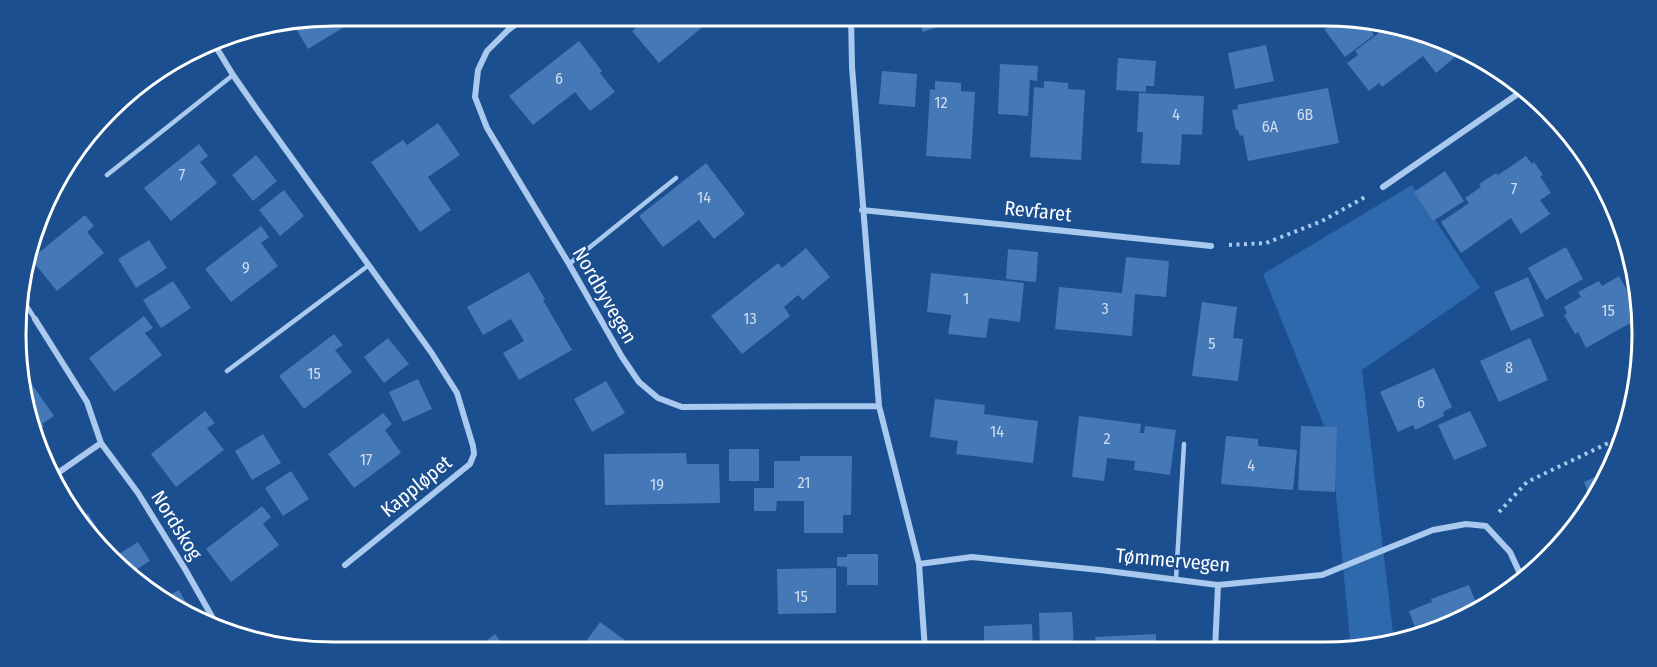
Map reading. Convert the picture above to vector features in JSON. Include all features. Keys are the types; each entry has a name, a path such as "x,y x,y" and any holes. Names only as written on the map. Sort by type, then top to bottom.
{"street":[{"name":"Nordbyvegen","path":"513,26 487,51 478,70 476,96 487,128 639,382 658,398 682,407 879,406"},
{"path":"851,26 862,210 879,406 920,564 925,642"},
{"name":"Kappløpet","path":"217,49 232,75 431,352 457,393 473,446 474,454 470,464 345,565"},
{"path":"1383,187 1517,94"},
{"name":"Revfaret","path":"862,210 1211,246"},
{"name":"Nordskog","path":"35,319 87,402 101,443 138,493 212,616"},
{"path":"58,473 101,443"},
{"name":"Tømmervegen","path":"920,564 972,557 1218,585 1322,575 1433,530 1466,524 1486,526"},
{"path":"1486,526 1510,552 1519,572"},
{"path":"1215,642 1218,585"}],"lane":[{"path":"107,175 232,75"},
{"path":"569,264 676,178"},
{"path":"227,371 369,265"},
{"path":"27,306 35,319"},
{"path":"1176,579 1184,444"}],"path":[{"path":"1211,246 1266,243 1322,221 1383,187"},
{"path":"1486,526 1527,482 1612,441"}],"shaded area":[{"path":"1412,185 1480,288 1362,370 1393,634 1350,640 1331,443 1263,274"}],"building":[{"path":"346,26 308,49 295,28"},
{"path":"638,26 704,26 659,63 632,31"},
{"path":"921,26 939,26 923,32"},
{"path":"1328,26 1364,28 1370,29 1374,35 1345,57 1324,29"},
{"path":"1382,31 1423,42 1457,56 1436,73 1423,56 1382,87 1379,83 1369,91 1347,63 1358,55 1355,51"},
{"path":"579,41 615,92 590,111 575,92 533,125 509,96"},
{"path":"1266,45 1274,81 1235,89 1228,53"},
{"path":"1118,58 1156,61 1154,86 1146,86 1146,92 1116,90"},
{"path":"1000,64 1038,66 1037,81 1030,80 1028,116 998,114"},
{"path":"882,71 917,74 915,107 879,104"},
{"path":"935,81 961,83 961,91 975,92 971,159 926,156 930,89 935,90"},
{"path":"1044,81 1068,83 1068,89 1085,90 1081,160 1030,157 1034,87 1044,88"},
{"path":"1328,88 1339,143 1248,161 1243,135 1240,136 1236,130 1232,110 1238,109 1237,105"},
{"path":"1139,93 1204,96 1202,135 1182,134 1180,165 1141,163 1143,132 1137,132"},
{"path":"438,123 460,155 428,177 451,210 420,232 371,162 403,140 407,145"},
{"path":"199,144 208,156 200,162 217,183 171,221 144,188"},
{"path":"256,155 277,181 253,201 232,175"},
{"path":"1526,156 1532,164 1534,162 1543,175 1540,176 1551,193 1540,200 1550,214 1521,234 1511,218 1461,253 1441,222 1469,203 1465,198 1481,187 1479,184 1496,173 1498,175"},
{"path":"706,163 745,214 714,239 699,220 663,247 639,216"},
{"path":"1445,171 1464,201 1433,221 1414,192"},
{"path":"284,190 304,216 280,236 259,210"},
{"path":"85,215 94,226 87,232 104,253 57,291 34,262 36,255"},
{"path":"261,226 269,237 261,243 278,266 231,302 205,269"},
{"path":"149,240 167,268 136,288 118,259"},
{"path":"1566,247 1583,279 1546,300 1528,268"},
{"path":"806,248 830,277 803,300 798,295 784,307 790,316 742,354 711,316 778,263 782,268"},
{"path":"1008,249 1038,252 1036,282 1006,279"},
{"path":"1126,257 1169,261 1166,297 1135,294 1132,336 1055,329 1059,287 1122,293"},
{"path":"529,272 572,350 519,380 503,353 524,341 511,319 483,335 467,307"},
{"path":"931,273 1024,283 1020,322 989,318 986,338 948,334 951,315 927,312"},
{"path":"1619,276 1629,294 1631,322 1586,348 1578,332 1575,334 1564,315 1567,313 1564,307 1581,297 1578,292 1599,281 1602,286"},
{"path":"1528,277 1544,316 1511,331 1494,292"},
{"path":"173,281 191,308 161,328 143,300"},
{"path":"1202,302 1237,307 1233,338 1243,339 1238,381 1192,376"},
{"path":"144,316 153,328 145,333 162,355 114,392 89,358"},
{"path":"334,334 343,345 335,350 352,372 304,409 279,376"},
{"path":"388,338 409,364 384,383 364,357"},
{"path":"1530,338 1548,380 1499,402 1480,361"},
{"path":"1434,368 1452,407 1443,412 1444,416 1415,430 1413,425 1398,432 1380,392"},
{"path":"418,379 432,409 403,422 389,392"},
{"path":"29,380 54,416 42,424 44,426 41,429"},
{"path":"606,381 625,413 592,432 574,399"},
{"path":"935,399 985,405 984,414 1038,421 1033,463 956,454 958,441 930,437"},
{"path":"205,411 215,423 207,428 224,450 176,487 151,454"},
{"path":"1470,411 1487,446 1454,460 1438,425"},
{"path":"383,413 392,424 385,430 401,453 354,488 328,454"},
{"path":"1079,416 1141,424 1140,433 1144,433 1145,426 1176,430 1170,475 1134,470 1135,461 1107,458 1104,481 1072,477"},
{"path":"1301,426 1337,427 1335,492 1298,490"},
{"path":"263,434 281,463 252,480 235,451"},
{"path":"1226,436 1258,439 1258,446 1297,450 1293,490 1221,484"},
{"path":"729,449 759,449 759,481 729,481"},
{"path":"686,453 687,464 719,464 720,503 605,505 604,454"},
{"path":"800,456 852,456 851,515 843,515 843,533 804,533 804,501 777,501 776,511 754,511 754,488 774,488 774,461 800,461"},
{"path":"291,471 309,499 283,516 265,488"},
{"path":"1596,476 1588,492 1584,482"},
{"path":"262,506 271,517 263,524 279,545 231,582 206,549"},
{"path":"88,513 102,537 89,521 85,515"},
{"path":"138,542 150,561 136,570 119,554"},
{"path":"847,554 878,554 878,585 847,585 847,567 837,566 837,557 847,557"},
{"path":"836,568 836,613 778,614 777,569"},
{"path":"1469,585 1475,601 1415,627 1409,611 1432,602 1431,599"},
{"path":"179,590 187,605 179,600 170,595"},
{"path":"1072,612 1074,642 1040,642 1039,613"},
{"path":"600,622 628,642 590,642 587,640"},
{"path":"1032,624 1033,642 984,642 984,626"},
{"path":"495,634 501,642 485,642"},
{"path":"1156,634 1156,642 1095,642 1095,637"}]}
